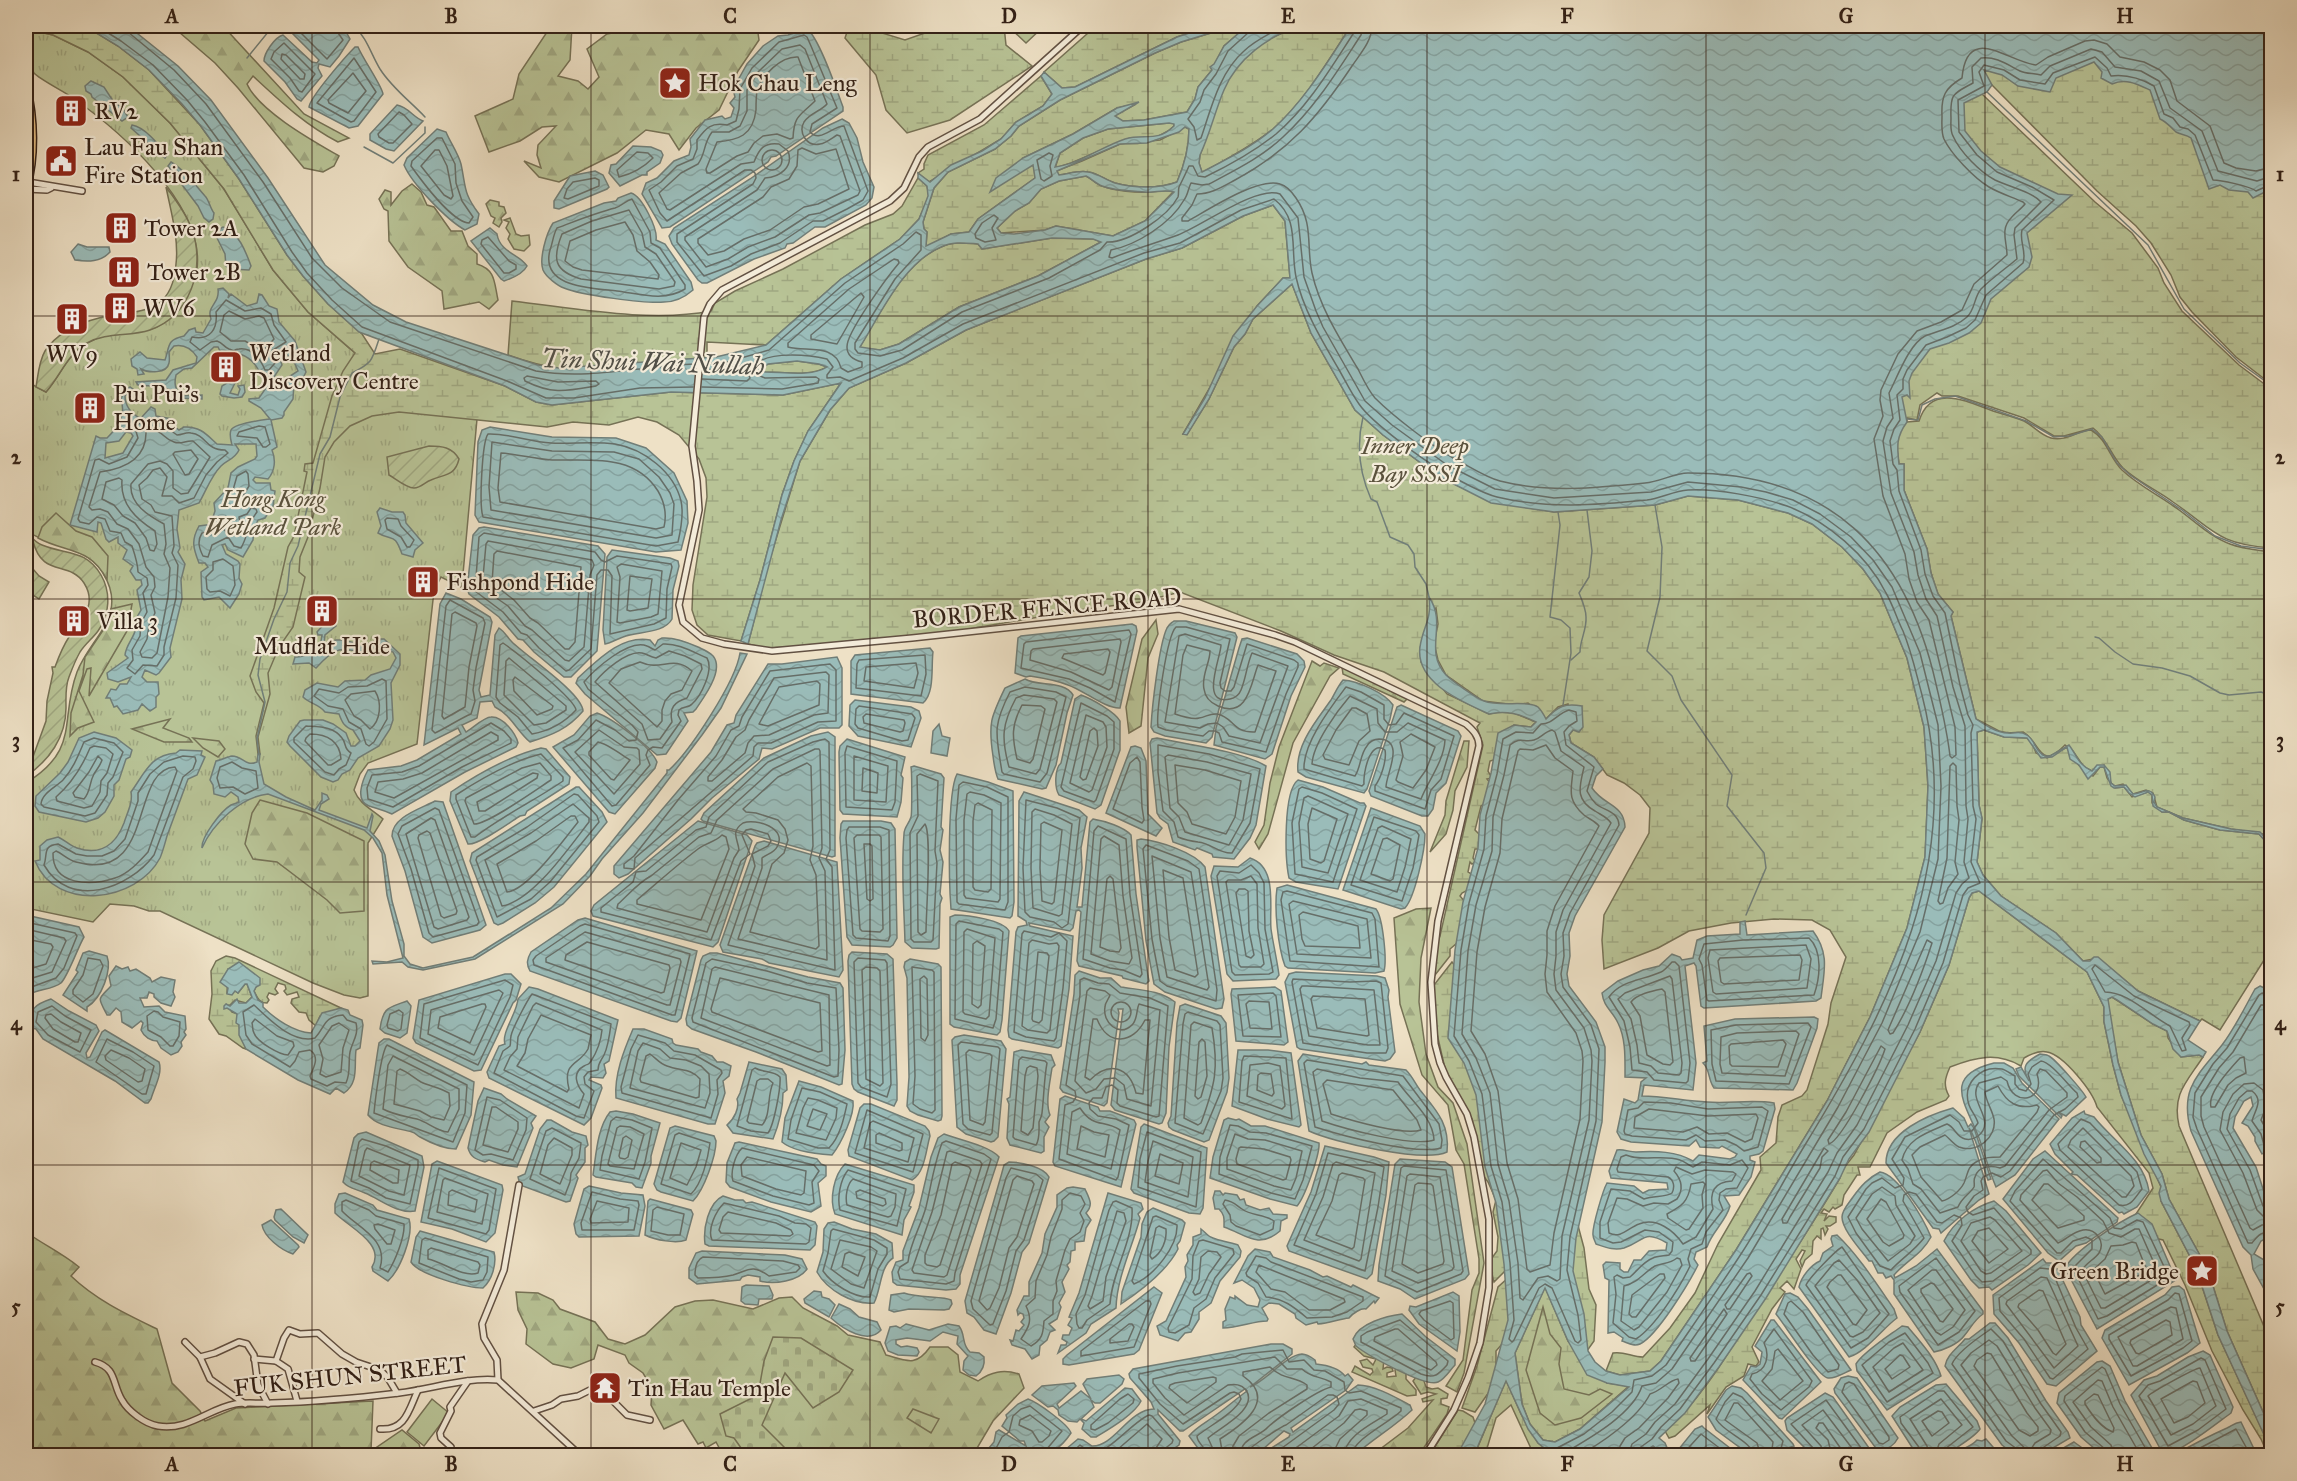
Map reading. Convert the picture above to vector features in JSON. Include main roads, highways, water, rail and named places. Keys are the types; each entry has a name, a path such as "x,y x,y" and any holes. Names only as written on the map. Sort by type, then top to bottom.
{"main road":[{"path":"26,86 32,126 26,186"}],"water":[{"name":"Tin Shui Wai Nullah","path":"85,26 128,26 178,66 211,100 268,178 325,265 373,305 406,322 538,365 559,368 716,357 766,345 841,279 900,239 919,219 928,196 927,186 918,178 918,173 930,182 951,165 982,151 1001,139 1016,122 1043,106 1052,94 1041,76 1044,72 1062,88 1075,87 1177,37 1211,26 1234,26 1181,42 1155,53 1060,100 1019,126 995,149 948,172 934,188 923,222 927,232 926,246 951,234 969,232 978,219 1035,178 1033,165 990,192 996,178 1023,158 1073,134 1117,108 1139,102 1115,116 1123,121 1144,120 1187,112 1195,99 1198,87 1212,70 1210,67 1224,46 1247,26 1300,26 1265,42 1237,68 1221,98 1200,155 1199,163 1202,172 1257,141 1285,118 1315,80 1351,26 2271,26 2271,189 2253,198 2248,192 2229,190 2220,185 2209,189 2191,138 2176,132 2160,119 2150,90 2127,82 2112,84 2101,78 2102,72 2094,62 2056,78 2050,92 2018,86 2002,75 1984,70 1992,85 1987,92 1964,103 1965,131 1981,151 2000,167 2058,194 2072,195 2027,233 2032,257 2029,267 1991,299 1981,323 1969,333 1930,349 1912,373 1909,381 1910,398 1907,395 1902,397 1907,422 1899,437 1898,447 1899,464 1904,464 1904,490 1927,549 1931,573 1938,594 1953,612 1951,616 1976,719 2000,732 2020,732 2027,735 2039,752 2045,756 2050,756 2069,745 2087,769 2092,771 2097,765 2104,765 2110,772 2111,783 2115,786 2126,785 2133,794 2150,791 2155,797 2154,802 2157,807 2169,812 2162,812 2153,806 2152,795 2148,792 2135,797 2124,787 2111,786 2104,767 2100,767 2088,779 2079,765 2070,759 2067,747 2052,757 2041,758 2027,738 2004,737 1984,730 1977,732 1979,805 1982,818 1977,862 1983,875 2001,896 2056,933 2083,961 2090,961 2098,957 2138,991 2200,1021 2188,1040 2206,1052 2203,1057 2199,1055 2181,1057 2173,1049 2167,1031 2112,997 2108,999 2118,1062 2141,1135 2162,1174 2169,1199 2208,1270 2227,1331 2271,1430 2271,1447 2218,1335 2196,1268 2161,1201 2159,1193 2161,1186 2144,1154 2121,1095 2104,1022 2104,1007 2087,972 1979,891 1972,893 1969,898 1949,965 1920,1032 1869,1132 1849,1159 1840,1178 1766,1298 1719,1367 1685,1413 1659,1438 1668,1450 1660,1451 1653,1446 1639,1455 1553,1455 1538,1443 1528,1429 1506,1381 1474,1455 1457,1455 1485,1404 1508,1320 1496,1203 1485,1167 1476,1095 1464,1063 1448,1038 1455,950 1463,902 1478,848 1480,815 1498,733 1514,725 1531,727 1536,722 1513,714 1501,712 1489,714 1454,697 1433,681 1420,660 1421,640 1429,612 1429,597 1436,617 1436,656 1439,666 1459,685 1490,703 1534,705 1539,708 1546,719 1562,706 1582,706 1583,727 1579,732 1573,730 1569,735 1571,743 1594,757 1603,769 1596,776 1592,788 1617,809 1624,819 1625,827 1575,916 1569,933 1570,956 1567,974 1569,986 1596,1022 1605,1047 1602,1122 1576,1238 1573,1271 1584,1314 1588,1351 1595,1362 1606,1371 1620,1375 1650,1371 1661,1361 1736,1250 1827,1101 1870,1017 1907,928 1925,857 1928,786 1924,727 1907,658 1880,593 1863,569 1842,547 1812,524 1788,513 1738,500 1688,496 1655,505 1554,512 1491,503 1440,477 1383,435 1355,410 1311,333 1292,284 1253,319 1245,334 1234,347 1209,399 1187,435 1183,434 1205,398 1233,336 1283,278 1290,278 1285,221 1273,205 1243,216 1182,248 1146,259 966,330 906,363 849,388 830,410 800,461 781,520 748,644 741,641 760,580 782,495 794,461 808,431 841,383 783,395 671,392 552,405 536,402 505,386 359,332 328,304 303,276 200,125 149,70 118,46","holes":["1169,123 1174,124 1162,134 1125,139 1073,162 1055,167 1060,153 1083,138 1108,129","1185,127 1189,129 1186,156 1177,182 1162,186 1138,187 1115,183 1081,171 1059,175 1057,171 1120,144 1147,143 1179,132","1086,176 1112,189 1174,192 1145,221 1113,236 1056,226 1045,230 1014,234 1001,233 997,228 1015,211 1029,203 1041,189 1059,181","1052,238 1093,239 1101,242 1038,276 959,307 899,344 880,350 860,347 904,277 928,254 955,243 978,244 982,249","797,361 827,367 814,372 797,373 765,372 761,369 768,364","1545,1288 1568,1341 1587,1375 1607,1383 1629,1387 1580,1429 1555,1442 1543,1440 1530,1424 1522,1404 1515,1353"]},
{"path":"287,26 338,26 345,30 350,39 330,67 319,64 318,68 322,76 301,101 264,61 270,46 283,35 312,62 317,63 319,60"},
{"path":"807,29 822,53 843,111 776,156 771,157 768,162 670,227 662,228 642,194 646,183 657,178 674,161 689,155 690,139 705,120 722,116 725,119 731,117 734,108 730,103 735,97 733,89 747,64 763,46 778,36"},
{"path":"355,47 358,47 383,94 358,126 349,128 309,107 322,86"},
{"path":"91,81 104,87 115,104 121,106 128,117 122,121 92,97 86,91 85,86"},
{"path":"397,105 423,121 394,151 370,140 370,134"},
{"path":"842,119 849,123 857,138 863,162 874,187 872,198 866,205 825,227 815,227 793,243 787,244 785,248 754,259 707,283 698,280 672,244 669,236 674,228 823,128"},
{"path":"132,125 142,129 151,137 167,155 165,158 131,128"},
{"path":"437,129 446,132 456,152 468,195 479,214 477,224 465,230 431,201 414,182 404,165 407,158"},
{"path":"633,146 651,147 661,151 663,155 660,163 647,172 647,175 642,175 620,186 609,173 611,165 616,164"},
{"path":"171,162 185,173 206,198 214,213 213,219 209,222 168,166"},
{"path":"595,171 603,175 609,187 607,189 559,209 554,208 554,201 570,176"},
{"path":"631,193 640,200 648,213 656,240 665,244 691,282 693,290 672,301 643,302 572,291 561,287 549,278 543,270 542,260 546,240 553,223 604,203 616,201"},
{"path":"223,227 233,233 241,243 251,266 249,270 230,269 226,266 225,254 216,236 218,230"},
{"path":"490,228 497,234 502,245 527,266 514,277 504,281 471,241"},
{"path":"78,244 87,247 109,247 110,252 103,258 75,260 71,252"},
{"path":"223,288 229,294 228,298 231,294 247,306 257,303 259,294 262,295 269,306 277,309 279,322 295,341 306,372 302,380 294,383 293,399 282,418 271,420 277,447 272,450 274,461 272,472 268,479 255,477 253,480 256,483 270,483 271,490 275,491 273,506 265,518 258,520 253,540 243,557 228,550 225,544 222,545 226,554 240,564 239,578 242,584 230,608 219,597 204,600 202,597 201,572 208,567 205,563 199,563 194,540 199,526 214,524 212,520 215,511 214,503 228,488 231,473 255,459 256,444 235,444 239,450 217,470 199,503 179,510 177,529 180,548 178,552 185,564 181,580 182,599 170,648 171,657 159,673 156,675 145,670 142,677 147,682 158,682 159,694 156,697 156,707 150,711 142,704 138,710 123,714 117,706 114,707 110,698 106,698 111,689 116,690 120,684 127,684 131,677 118,682 108,679 107,673 128,658 125,655 126,651 136,628 133,624 141,610 137,590 142,585 141,580 136,580 130,571 133,566 123,559 127,550 118,543 118,537 109,542 101,523 98,522 97,532 70,525 96,436 107,438 118,425 123,411 121,399 124,391 130,387 133,389 125,396 125,399 134,415 141,418 151,407 155,409 156,416 172,419 174,426 179,430 184,427 194,428 203,432 217,444 232,445 230,432 238,425 270,419 261,408 249,401 249,399 259,398 266,388 254,363 240,354 238,358 221,353 218,347 214,347 192,368 184,369 176,375 175,386 181,396 202,395 202,399 181,398 166,388 138,385 136,382 166,380 173,370 196,363 195,354 187,347 181,346 174,346 169,352 168,367 161,371 152,372 141,369 144,374 138,375 137,369 132,366 131,359 140,352 147,358 165,360 174,339 184,336 189,330 195,328 196,332 203,333 211,319 210,311 217,298 218,289","holes":["283,350 298,371 287,378 283,387 275,382 278,388 272,380 282,365 278,353","126,432 133,436 123,453 105,458 106,443 119,441"]},
{"path":"230,381 235,383 230,393 238,395 240,389 238,386 244,385 245,392 242,397 234,398 220,394 222,386"},
{"path":"490,427 552,437 616,438 646,448 674,473 687,501 688,523 681,550 656,552 479,522 475,515 478,442 482,430"},
{"path":"380,508 392,512 403,512 406,523 423,543 415,550 413,557 402,554 395,540 378,533 381,526 377,512"},
{"path":"479,528 598,546 605,554 597,651 571,677 564,677 523,640 518,639 499,617 469,594 467,589 473,535"},
{"path":"612,550 670,558 678,561 679,566 673,590 672,619 668,624 657,630 629,635 605,644 603,630 607,557"},
{"path":"446,593 461,599 490,617 492,622 479,690 481,697 490,695 495,635 499,628 512,642 564,685 580,703 583,711 559,731 530,742 501,710 495,707 492,701 480,702 477,718 462,725 466,732 485,719 496,717 504,722 515,735 518,743 516,747 465,772 392,814 369,806 362,800 361,790 368,770 401,766 417,760 461,734 458,728 424,745 440,604"},
{"path":"328,620 336,626 325,635 324,644 345,640 363,646 384,639 400,654 400,665 391,683 393,720 390,729 379,746 358,758 350,770 333,782 321,777 290,746 287,742 289,736 300,721 323,720 346,733 351,746 355,746 360,741 353,730 344,724 339,714 325,712 303,697 305,690 317,683 338,687 345,681 365,680 371,675 390,669 396,658 393,652 378,647 360,653 346,649 340,650 326,658 316,668 309,663 293,664 295,657 305,655 320,647 322,635 318,635 317,632"},
{"path":"1174,621 1186,621 1235,633 1237,637 1212,737 1206,743 1165,736 1154,732 1151,727 1161,648 1167,628"},
{"path":"1132,624 1136,626 1137,631 1120,708 1108,706 1074,687 1054,680 1026,677 1015,673 1018,638 1021,636"},
{"path":"662,638 680,640 706,651 711,654 717,666 712,682 696,709 693,712 684,713 688,721 666,754 657,755 585,694 576,683 578,678 594,664 620,645 639,639 650,640 655,646"},
{"path":"1247,638 1297,654 1304,661 1305,667 1291,696 1272,754 1265,759 1214,745 1216,728 1239,648 1242,639"},
{"path":"930,648 933,652 931,686 927,699 923,703 851,694 851,661 855,655"},
{"path":"740,653 747,654 721,708 643,813 590,876 563,904 475,959 423,970 408,967 402,962 373,964 372,961 387,962 403,958 387,895 382,853 373,838 364,830 268,794 248,800 229,813 213,829 202,848 208,831 217,818 231,805 239,802 238,797 231,792 225,797 214,794 210,780 216,761 232,756 253,763 257,762 258,754 260,754 259,762 264,784 286,797 315,810 322,800 322,793 329,799 321,804 319,810 367,828 372,814 370,831 379,841 385,855 392,901 404,944 404,956 410,964 423,968 473,957 551,908 586,874 667,773 667,770 678,761 700,732 730,680"},
{"path":"837,657 842,668 842,725 839,728 820,728 772,749 762,748 759,759 628,874 619,878 614,874 614,866 711,752 727,725 734,723 736,715 768,664"},
{"path":"1025,679 1064,687 1073,695 1056,765 1046,788 1042,789 998,779 994,765 991,728 994,714 1005,688"},
{"path":"1343,680 1371,688 1393,705 1364,793 1306,777 1298,772 1303,743"},
{"path":"1081,695 1103,706 1120,721 1120,750 1101,805 1095,809 1059,795 1056,787 1056,773 1061,763 1075,699"},
{"path":"855,700 911,707 919,711 921,718 911,747 858,736 849,726 850,705"},
{"path":"1401,705 1458,731 1461,736 1446,783 1436,793 1433,809 1428,816 1422,816 1371,796 1369,791 1397,707"},
{"path":"597,713 630,734 647,749 657,762 655,768 615,814 609,812 553,747 574,735 590,716"},
{"path":"939,724 942,736 950,738 947,756 931,753 933,731"},
{"path":"94,732 116,738 132,750 130,757 126,759 119,780 114,785 114,796 105,812 98,818 86,822 39,812 35,806 36,796 60,773 79,738"},
{"path":"828,732 835,737 835,856 701,819 704,813 764,758 811,736"},
{"path":"1157,738 1228,752 1266,766 1256,825 1250,838 1234,859 1213,857 1212,854 1197,848 1195,850 1173,842 1168,824 1157,813 1150,743 1152,739"},
{"path":"847,739 905,757 901,775 903,778 901,802 897,817 843,814 840,810 839,752 840,746"},
{"path":"1131,747 1141,748 1146,761 1148,814 1162,828 1156,836 1106,813"},
{"path":"541,748 546,749 570,777 569,784 527,811 525,815 486,837 468,844 450,801 451,792 494,766"},
{"path":"180,750 202,751 201,755 205,757 197,775 188,779 160,858 149,873 134,884 116,892 97,896 78,895 60,889 45,878 35,861 40,860 40,846 47,840 58,837 74,847 86,850 100,849 112,842 124,823 131,792 149,766 160,757"},
{"path":"911,767 941,774 944,778 941,827 943,830 940,850 943,862 940,894 942,898 939,948 936,949 912,948 905,942 903,848 904,832 911,817"},
{"path":"957,774 1013,791 1014,902 1010,918 951,909 950,818"},
{"path":"1298,780 1323,787 1364,803 1366,806 1338,889 1296,882 1289,878 1286,826 1290,797"},
{"path":"579,787 602,812 607,822 554,887 535,903 503,923 498,925 494,923 470,861 472,853"},
{"path":"1024,792 1079,810 1087,817 1081,848 1082,868 1077,907 1082,907 1090,822 1093,819 1108,823 1124,829 1131,835 1136,894 1149,981 1146,984 1079,966 1077,961 1081,912 1079,910 1076,911 1073,928 1070,931 1029,923 1030,926 1073,936 1069,989 1061,1046 1058,1048 1012,1039 1009,1037 1008,1030 1016,932 1018,927 1027,925 1026,921 1018,916 1019,801"},
{"path":"435,801 443,802 486,925 480,930 432,943 423,937 405,871 392,836 393,829 402,819"},
{"path":"1371,808 1420,826 1425,834 1419,873 1405,908 1401,909 1343,890"},
{"path":"2170,812 2183,818 2231,829 2260,832 2268,841 2271,854 2268,844 2259,834 2220,830 2184,820"},
{"path":"698,821 747,835 752,841 718,942 713,947 593,916 591,911 594,905"},
{"path":"843,821 881,821 891,823 895,829 897,938 890,947 852,945 847,937 840,838"},
{"path":"1141,839 1185,852 1205,867 1224,999 1222,1008 1216,1009 1165,992 1154,984 1146,941 1137,847 1137,840"},
{"path":"764,841 837,862 843,970 839,977 723,952 720,945 755,846"},
{"path":"1250,858 1265,870 1268,879 1271,929 1279,975 1276,979 1233,981 1227,974 1211,876 1214,866 1238,867"},
{"path":"1287,885 1376,909 1384,939 1384,971 1375,973 1285,966 1276,916 1276,896 1277,888"},
{"path":"26,915 79,927 84,937 61,983 26,996"},
{"path":"955,915 993,921 1009,931 1002,1020 1000,1032 997,1035 954,1027 950,1024 950,917"},
{"path":"585,918 697,951 681,1018 677,1022 530,971 528,962 531,952 578,920"},
{"path":"1745,921 1747,935 1813,931 1822,948 1825,963 1821,998 1816,1001 1704,1008 1701,1006 1696,966 1694,963 1685,966 1696,1063 1693,1090 1644,1085 1642,1096 1716,1102 1766,1102 1774,1103 1775,1109 1763,1151 1750,1156 1750,1160 1755,1162 1751,1177 1739,1195 1724,1196 1730,1206 1728,1211 1707,1247 1696,1252 1694,1259 1698,1265 1688,1284 1655,1331 1640,1344 1631,1344 1622,1341 1623,1338 1614,1332 1608,1333 1609,1280 1605,1278 1603,1265 1606,1262 1620,1263 1620,1269 1628,1272 1634,1260 1641,1260 1649,1251 1666,1250 1667,1243 1648,1237 1620,1249 1596,1244 1593,1231 1596,1217 1607,1183 1634,1186 1643,1193 1649,1190 1668,1189 1667,1183 1611,1178 1609,1171 1617,1150 1666,1152 1693,1161 1699,1155 1730,1159 1737,1154 1722,1146 1719,1148 1700,1147 1696,1140 1689,1146 1631,1142 1621,1139 1617,1132 1624,1099 1635,1103 1638,1100 1641,1082 1646,1078 1625,1077 1621,1029 1604,1002 1602,993 1618,981 1659,966 1672,954 1682,960 1693,958 1697,940 1707,936 1740,934 1740,922"},
{"path":"89,951 107,956 108,969 101,991 87,1007 87,1011 63,995 78,972 76,970 83,953"},
{"path":"852,952 887,954 893,959 897,1083 897,1100 894,1106 858,1092 852,1084 848,961"},
{"path":"710,953 840,983 843,988 845,1050 842,1084 839,1085 692,1029 687,1025 686,1019 701,960 703,956"},
{"path":"910,959 938,964 941,967 942,1116 938,1121 918,1115 910,1111 907,1106 909,1077 907,978 904,967 905,962"},
{"path":"239,962 260,978 260,985 254,991 258,1000 263,1003 263,1007 292,1027 311,1033 322,1013 341,1008 362,1020 360,1048 356,1050 355,1074 349,1089 344,1093 336,1088 330,1094 298,1080 246,1049 239,1035 239,1025 236,1023 237,1014 227,1008 224,1009 224,1006 226,1004 230,1006 237,999 239,1003 246,1003 252,997 247,984 238,993 235,991 232,995 227,994 228,988 220,982 228,969"},
{"path":"116,966 122,969 128,967 130,971 136,969 150,978 152,982 161,977 175,980 173,992 175,997 171,1006 161,1003 154,997 154,994 149,992 147,998 140,998 144,1007 159,1006 165,1012 185,1016 186,1029 184,1032 186,1035 178,1052 171,1055 161,1048 157,1041 146,1037 141,1030 143,1023 141,1021 132,1028 122,1022 121,1012 116,1008 110,1015 107,1015 100,999 111,986 109,976"},
{"path":"1079,971 1100,978 1111,978 1121,987 1156,993 1175,1002 1169,1047 1166,1113 1162,1123 1115,1110 1111,1105 1123,1009 1118,1009 1107,1103 1104,1106 1063,1092 1060,1088 1075,975"},
{"path":"1296,972 1385,978 1389,990 1395,1052 1390,1059 1385,1061 1297,1047 1285,982 1289,974"},
{"path":"511,974 521,984 516,1000 481,1070 474,1071 416,1043 413,1038 419,1000"},
{"path":"2260,986 2269,990 2271,998 2271,1060 2268,1063 2272,1065 2271,1156 2266,1151 2262,1154 2248,1126 2242,1123 2253,1106 2251,1097 2244,1101 2235,1117 2233,1128 2256,1167 2265,1195 2271,1204 2271,1236 2261,1241 2254,1254 2264,1260 2271,1259 2271,1309 2264,1289 2253,1269 2251,1255 2243,1247 2191,1131 2187,1104 2189,1093 2198,1074 2227,1038 2255,989"},
{"path":"529,987 618,1020 609,1061 604,1064 606,1073 603,1078 591,1077 589,1080 601,1085 602,1088 591,1118 584,1125 489,1078 487,1072 499,1046 505,1044 505,1034 518,999"},
{"path":"1275,987 1281,991 1288,1042 1284,1045 1236,1041 1232,989"},
{"path":"51,999 96,1025 99,1031 86,1053 87,1058 90,1057 105,1030 159,1062 159,1076 148,1103 43,1039 36,1029 28,1027 34,1008"},
{"path":"407,1001 411,1006 407,1033 400,1038 380,1029 385,1012"},
{"path":"1185,1004 1221,1016 1226,1023 1229,1078 1227,1092 1209,1140 1204,1142 1173,1130 1168,1123 1171,1116 1177,1023 1180,1006"},
{"path":"1814,1017 1818,1019 1817,1028 1793,1090 1714,1088 1703,1063 1707,1061 1704,1026 1735,1019"},
{"path":"633,1029 644,1029 672,1039 676,1045 698,1049 712,1056 717,1062 731,1066 729,1076 723,1081 725,1093 715,1124 616,1098 618,1072"},
{"path":"964,1035 1001,1041 1006,1049 998,1137 991,1142 966,1134 957,1127 952,1040"},
{"path":"384,1039 389,1039 474,1082 471,1115 456,1149 437,1145 413,1132 383,1125 368,1115 379,1043"},
{"path":"1021,1050 1051,1055 1055,1065 1052,1068 1048,1092 1050,1115 1045,1122 1049,1127 1044,1137 1044,1151 1041,1153 1010,1145 1007,1138 1009,1104 1007,1099 1010,1097 1014,1052"},
{"path":"1238,1050 1291,1053 1301,1125 1299,1127 1267,1119 1232,1106"},
{"path":"1303,1054 1406,1070 1441,1118 1446,1133 1447,1152 1419,1155 1378,1150 1309,1131 1298,1061"},
{"path":"2040,1054 2052,1059 2069,1075 2086,1097 2066,1116 2058,1112 2061,1118 2019,1076 2016,1069 2021,1067 2029,1081 2025,1072 2026,1065"},
{"path":"749,1062 782,1069 786,1075 787,1090 783,1093 780,1117 773,1139 733,1133 727,1125 737,1110 737,1099"},
{"path":"1994,1063 2004,1063 2013,1068 2022,1083 2059,1119 2015,1175 1996,1187 1962,1093 1967,1075"},
{"path":"799,1081 821,1087 853,1101 847,1129 832,1155 799,1150 782,1142 785,1118"},
{"path":"484,1088 501,1094 536,1116 531,1123 533,1128 517,1167 489,1160 485,1162 474,1158 469,1151 478,1101"},
{"path":"1065,1096 1098,1107 1100,1111 1110,1111 1134,1120 1136,1124 1121,1187 1055,1166 1053,1162 1060,1099"},
{"path":"864,1104 871,1104 925,1126 929,1131 930,1136 920,1172 912,1180 849,1156 848,1150 860,1108"},
{"path":"1953,1108 1964,1118 1968,1127 1971,1124 1974,1128 1991,1179 1988,1180 1969,1128 1989,1194 1941,1233 1939,1229 1933,1228 1886,1163 1893,1142 1901,1134 1921,1120"},
{"path":"616,1111 660,1123 651,1163 642,1188 632,1183 593,1175 602,1126 610,1112"},
{"path":"2084,1111 2085,1114 2094,1117 2127,1151 2141,1169 2146,1180 2149,1191 2137,1207 2124,1214 2119,1213 2077,1175 2071,1174 2073,1172 2055,1154 2050,1144 2072,1118"},
{"path":"1239,1119 1251,1126 1265,1126 1319,1143 1311,1175 1297,1206 1210,1178 1213,1157 1224,1120"},
{"path":"547,1120 586,1136 588,1145 585,1148 585,1162 576,1175 578,1178 570,1201 566,1202 520,1185 518,1177 525,1174 540,1129"},
{"path":"1144,1124 1207,1148 1203,1208 1200,1214 1189,1213 1134,1193 1131,1189 1141,1127"},
{"path":"675,1126 714,1136 716,1141 709,1172 693,1201 661,1192 654,1184 670,1128"},
{"path":"366,1132 422,1156 424,1167 415,1211 395,1208 350,1188 343,1182 354,1138"},
{"path":"944,1134 981,1146 999,1157 960,1275 960,1284 956,1289 946,1290 897,1285 893,1282 892,1272 896,1262 903,1260 903,1251 919,1208 931,1157 938,1138"},
{"path":"735,1143 817,1159 826,1166 826,1176 818,1183 821,1206 811,1212 771,1202 730,1187 726,1182 727,1163"},
{"path":"1325,1146 1389,1162 1386,1195 1372,1274 1367,1279 1289,1251 1287,1246 1311,1192"},
{"path":"2045,1151 2118,1218 2117,1222 2086,1243 2076,1246 2059,1261 2048,1253 2003,1199 2033,1159"},
{"path":"1400,1159 1445,1162 1452,1167 1469,1274 1465,1279 1415,1299 1400,1289 1378,1281 1395,1164"},
{"path":"437,1161 502,1185 495,1233 486,1242 452,1229 421,1222 432,1164"},
{"path":"1009,1162 1037,1168 1049,1177 1029,1243 1022,1252 1011,1293 996,1334 984,1330 974,1317 967,1313 965,1301 1004,1165"},
{"path":"845,1164 914,1185 909,1206 911,1207 904,1220 902,1235 835,1214 832,1201 834,1188 838,1174"},
{"path":"1880,1172 1895,1181 1902,1189 1917,1209 1931,1237 1923,1248 1894,1275 1895,1278 1916,1266 1937,1249 1983,1311 1983,1314 1961,1339 1942,1350 1934,1352 1894,1294 1894,1280 1891,1276 1886,1278 1883,1273 1878,1273 1872,1261 1869,1261 1845,1228 1842,1217 1846,1207 1865,1183"},
{"path":"589,1186 643,1195 645,1206 639,1236 579,1237 576,1234 574,1224 584,1189"},
{"path":"1073,1187 1085,1189 1090,1204 1086,1213 1091,1220 1086,1228 1084,1241 1075,1242 1075,1250 1071,1251 1070,1262 1067,1265 1069,1269 1062,1282 1065,1292 1059,1303 1061,1307 1057,1319 1049,1324 1055,1330 1050,1332 1047,1340 1040,1346 1039,1355 1032,1359 1025,1349 1012,1345 1010,1340 1013,1341 1016,1330 1019,1331 1024,1325 1021,1322 1024,1318 1023,1314 1018,1315 1017,1310 1024,1296 1029,1296 1029,1282 1042,1253 1045,1234 1057,1207 1057,1195"},
{"path":"1215,1191 1220,1191 1223,1195 1225,1193 1237,1195 1240,1200 1244,1199 1246,1205 1260,1210 1269,1208 1273,1214 1287,1215 1287,1218 1281,1221 1280,1231 1272,1237 1252,1239 1224,1227 1222,1213 1219,1209 1215,1209 1213,1198"},
{"path":"345,1193 373,1205 377,1210 409,1219 410,1234 405,1252 388,1281 373,1271 375,1259 370,1244 335,1213 335,1204 339,1194"},
{"path":"1108,1193 1141,1203 1143,1209 1138,1214 1140,1218 1122,1274 1116,1308 1091,1324 1086,1333 1058,1353 1061,1345 1066,1345 1067,1342 1062,1339 1063,1335 1069,1335 1072,1328 1068,1325 1072,1318 1069,1317 1079,1293"},
{"path":"723,1196 743,1200 746,1203 752,1202 815,1222 817,1226 815,1245 810,1250 705,1244 705,1231 710,1210"},
{"path":"650,1199 691,1210 693,1214 686,1240 666,1241 645,1235"},
{"path":"1994,1201 2006,1211 2041,1253 1992,1290 1989,1287 1979,1288 1971,1280 1944,1241 1953,1227 1965,1216"},
{"path":"1153,1208 1185,1223 1177,1245 1178,1249 1161,1272 1121,1304 1122,1292 1141,1237 1142,1224 1147,1212"},
{"path":"281,1209 308,1235 304,1243 293,1237 275,1220 276,1210"},
{"path":"2138,1213 2152,1224 2176,1280 2097,1329 2065,1268 2087,1245 2109,1229"},
{"path":"271,1220 298,1245 299,1247 293,1254 278,1246 263,1230 262,1225"},
{"path":"834,1222 876,1234 892,1243 893,1258 883,1272 874,1303 858,1302 841,1295 827,1285 817,1272 823,1252 824,1229 828,1223"},
{"path":"1201,1229 1211,1237 1238,1245 1241,1251 1240,1257 1220,1281 1211,1303 1199,1312 1199,1319 1191,1332 1185,1333 1178,1341 1160,1335 1157,1326 1166,1321 1186,1277 1187,1255 1193,1245 1193,1237 1201,1234"},
{"path":"420,1231 494,1252 494,1267 486,1285 483,1288 467,1286 433,1276 416,1267 411,1262 416,1237"},
{"path":"1837,1235 1867,1270 1894,1309 1897,1318 1862,1350 1849,1357 1799,1287 1807,1272 1820,1261 1823,1253 1833,1246 1832,1236"},
{"path":"1255,1249 1270,1252 1273,1257 1351,1287 1353,1285 1379,1298 1366,1309 1357,1311 1349,1318 1306,1325 1296,1318 1295,1314 1279,1304 1269,1303 1262,1308 1267,1321 1223,1328 1223,1322 1226,1320 1225,1309 1230,1297 1235,1299 1235,1296 1247,1305 1258,1307 1260,1300 1254,1288 1242,1280 1234,1283 1248,1256"},
{"path":"702,1251 785,1255 802,1259 807,1269 792,1279 779,1282 760,1281 760,1277 748,1275 740,1280 697,1284 689,1278 689,1268 696,1253"},
{"path":"2043,1259 2058,1270 2080,1317 2081,1325 2097,1351 2056,1386 2047,1384 2019,1343 1994,1314 1993,1295"},
{"path":"746,1285 769,1286 773,1295 772,1299 759,1299 758,1305 745,1304 741,1301 742,1287"},
{"path":"2179,1286 2184,1290 2200,1343 2187,1353 2129,1385 2102,1338 2105,1330 2165,1295 2172,1287"},
{"path":"1154,1287 1162,1293 1139,1350 1134,1354 1069,1365 1063,1364 1063,1359 1067,1355"},
{"path":"814,1291 821,1292 822,1297 829,1299 835,1305 829,1317 805,1303 804,1299"},
{"path":"1453,1292 1459,1296 1460,1332 1457,1351 1419,1324 1409,1310 1410,1306 1416,1307"},
{"path":"904,1293 948,1299 952,1304 949,1309 944,1310 909,1309 894,1312 889,1310 891,1295"},
{"path":"1790,1293 1798,1297 1808,1309 1851,1370 1837,1377 1828,1378 1816,1369 1776,1314 1785,1294"},
{"path":"839,1304 850,1309 859,1317 877,1322 881,1330 876,1334 863,1336 842,1327 831,1318"},
{"path":"1402,1314 1426,1337 1455,1359 1455,1365 1441,1381 1431,1383 1410,1376 1356,1346 1353,1339 1361,1329 1381,1319"},
{"path":"1771,1320 1774,1320 1821,1382 1782,1419 1743,1380 1751,1366 1756,1367 1760,1364 1762,1352 1755,1346"},
{"path":"1990,1323 1995,1323 2008,1338 2046,1401 2068,1432 2070,1438 2041,1455 2015,1455 2002,1445 1945,1366 1950,1355 1965,1339 1969,1339"},
{"path":"906,1324 929,1330 948,1324 959,1326 967,1349 984,1357 982,1370 976,1376 969,1375 963,1370 964,1361 968,1356 957,1344 958,1336 943,1332 930,1341 907,1338 896,1340 896,1344 901,1347 917,1348 919,1352 917,1356 898,1355 888,1351 885,1343 890,1327 900,1328"},
{"path":"1902,1326 1908,1327 1927,1350 1941,1376 1887,1410 1857,1371 1856,1364 1870,1349"},
{"path":"1271,1344 1283,1344 1292,1349 1292,1354 1250,1387 1289,1359 1302,1354 1315,1360 1316,1364 1328,1366 1345,1376 1348,1374 1353,1380 1346,1390 1291,1428 1293,1432 1358,1385 1384,1392 1410,1405 1412,1410 1355,1455 1260,1455 1289,1437 1290,1434 1284,1431 1263,1449 1250,1455 1203,1455 1189,1436 1247,1391 1245,1389 1183,1431 1180,1431 1158,1410 1158,1414 1180,1441 1179,1445 1164,1455 1059,1455 1078,1439 1092,1446 1100,1445 1137,1415 1154,1409 1151,1402 1130,1378 1129,1374 1133,1369"},
{"path":"2203,1351 2210,1355 2233,1407 2231,1413 2189,1443 2166,1454 2162,1452 2131,1395 2144,1380 2157,1376 2188,1357"},
{"path":"2102,1361 2110,1366 2125,1401 2156,1455 2102,1455 2081,1437 2057,1403 2059,1393 2097,1362"},
{"path":"1119,1375 1124,1379 1122,1384 1100,1403 1091,1400 1094,1407 1081,1419 1086,1421 1125,1388 1132,1389 1141,1401 1128,1416 1096,1437 1091,1437 1082,1429 1084,1423 1080,1419 1077,1422 1068,1421 1059,1415 1058,1410 1053,1406 1048,1407 1032,1395 1042,1386 1074,1383 1076,1386 1057,1404 1059,1408 1081,1391 1091,1399 1083,1384 1087,1379"},
{"path":"1848,1376 1857,1378 1898,1438 1884,1450 1878,1451 1835,1393 1834,1389 1841,1378"},
{"path":"1946,1384 1977,1421 1980,1429 1946,1455 1917,1455 1892,1416 1900,1407 1936,1385"},
{"path":"1732,1386 1741,1388 1747,1393 1794,1446 1788,1448 1783,1455 1750,1455 1716,1430 1708,1417 1726,1390"},
{"path":"1825,1393 1833,1397 1874,1455 1812,1455 1787,1430 1785,1421 1787,1418"},
{"path":"1028,1399 1064,1424 1071,1433 1068,1438 1055,1450 1044,1455 1033,1453 1034,1455 983,1455 994,1442 996,1432 999,1430 1026,1446 1024,1441 1020,1441 1002,1426 1007,1418 1006,1415 1018,1404"},
{"path":"2241,1422 2257,1455 2174,1455 2234,1424"},
{"path":"1702,1426 1739,1455 1674,1455 1695,1429"},
{"path":"1986,1439 2000,1455 1951,1455 1977,1440"},
{"path":"2074,1442 2092,1455 2051,1455"}],"waterway":[{"path":"247,58 273,26"},
{"path":"354,26 366,41 385,76 425,117"},
{"path":"1179,26 1185,34"},
{"path":"1987,92 2148,245 2184,309 2240,363 2272,386"},
{"path":"364,147 393,163 425,133 425,127"},
{"path":"259,755 257,739 265,702 258,675 260,659 274,619 287,592 290,563 298,546 320,454 330,437 340,397 352,373 364,367 370,360 379,339"},
{"path":"1907,419 1918,420 1922,405 1935,399 1955,396 2026,421 2054,437 2069,436 2092,429 2102,437 2117,463 2130,475 2182,510 2215,536 2241,546 2272,550"},
{"path":"1363,417 1359,449 1361,469 1367,489 1371,499 1377,502 1390,537 1408,545 1414,554 1415,567 1426,584 1429,597"},
{"path":"1655,505 1662,547 1660,597 1647,651 1672,676 1681,700 1732,775 1727,806 1764,853 1766,868 1746,915"},
{"path":"1571,660 1580,652 1586,621 1585,608 1579,593 1589,577 1592,551 1587,510"},
{"path":"1558,512 1560,525 1550,617 1561,620 1570,628 1571,653 1563,705"},
{"path":"2095,637 2133,664 2162,668 2190,676 2220,693 2229,695 2261,692 2272,696"}],"place":[{"name":"Hok Chau Leng","path":"675,83"},
{"name":"RV2","path":"71,111"},
{"name":"Lau Fau Shan Fire Station","path":"61,161"},
{"name":"Tower 2A","path":"121,228"},
{"name":"Tower 2B","path":"124,272"},
{"name":"WV6","path":"120,308"},
{"name":"WV9","path":"72,319"},
{"name":"Wetland Discovery Centre","path":"226,367"},
{"name":"Pui Pui's Home","path":"90,408"},
{"name":"Fishpond Hide","path":"423,582"},
{"name":"Mudflat Hide","path":"322,611"},
{"name":"Villa 3","path":"74,621"},
{"name":"Green Bridge","path":"2202,1271"},
{"name":"Tin Hau Temple","path":"605,1388"}],"park label":[{"name":"Inner Deep Bay SSSI","path":"1415,460"},
{"name":"Hong Kong Wetland Park","path":"273,513"}]}
